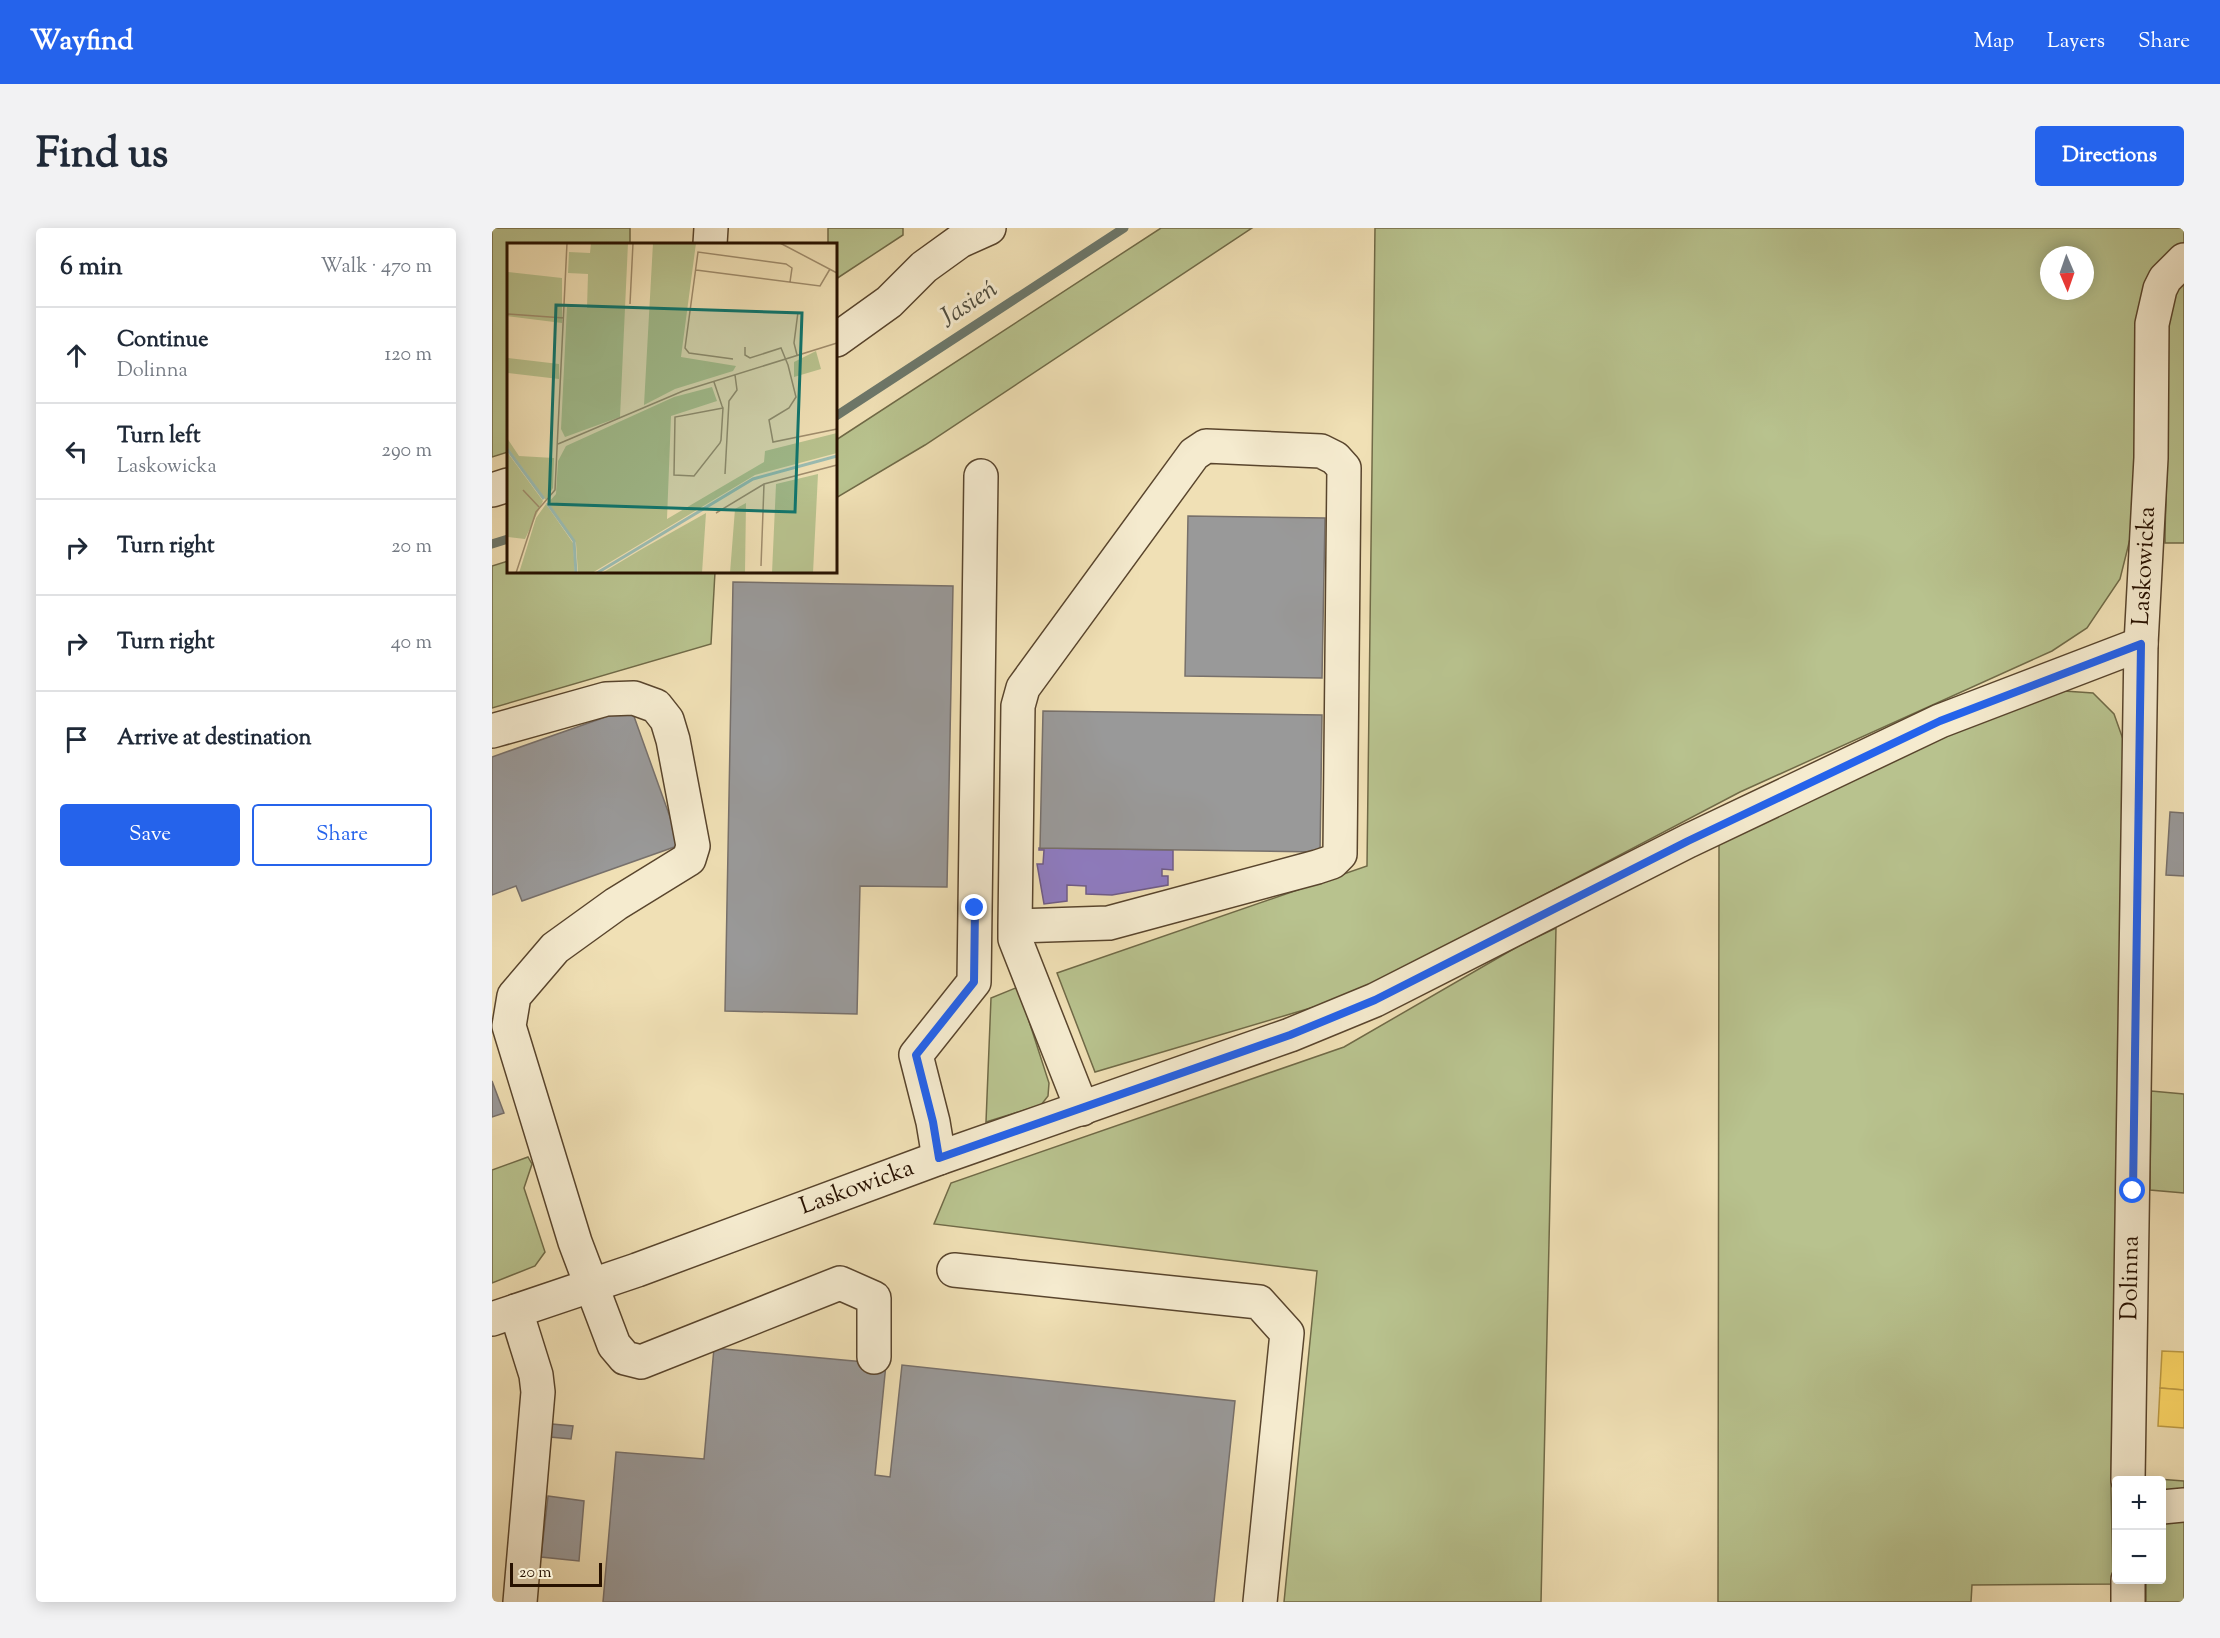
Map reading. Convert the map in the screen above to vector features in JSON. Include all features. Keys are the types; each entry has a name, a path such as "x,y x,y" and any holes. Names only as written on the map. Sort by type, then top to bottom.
{"street":[{"path":"710,243 711,228"},
{"path":"837,338 889,302 924,267 960,241 989,228"},
{"name":"Laskowicka","path":"504,1315 590,1286 939,1158 1290,1035 1375,1000 1688,841 1940,721 2141,644 2151,458 2152,324 2160,289 2165,279 2183,261"},
{"path":"1015,926 1109,924 1332,862 1340,854 1344,468 1335,458 1321,451 1206,446 1194,454 1023,688 1018,706 1015,926 1016,939 1082,1109"},
{"path":"939,1158 933,1122 916,1055 974,982 981,476"},
{"path":"492,490 507,485"},
{"name":"Dolinna","path":"2128,1476 2141,644"},
{"path":"492,731 606,699 634,698 656,706 667,720 673,740 693,846 689,859 616,904 555,948 514,996 509,1026 590,1286 614,1345 625,1358 641,1362 840,1283 874,1298 874,1357"},
{"path":"954,1270 1259,1302 1287,1333 1260,1602"},
{"path":"504,1315 536,1375 538,1392 520,1602"},
{"path":"2166,1507 2184,1505"},
{"path":"2128,1584 2128,1602"}],"green space":[{"path":"492,228 630,228 630,243 507,243 507,452 492,457"},
{"path":"828,228 903,228 903,235 837,278 837,243 828,243"},
{"path":"1161,228 1252,228 925,445 837,497 837,439"},
{"path":"1375,228 2184,228 2184,243 2174,251 2137,326 2133,527 2120,579 2087,628 2052,651 1740,792 1351,996 1095,1072 1057,973 1367,866"},
{"path":"2184,279 2184,543 2165,543 2167,455 2164,389 2165,340 2175,296"},
{"path":"507,561 507,573 715,573 711,644 492,708 492,566"},
{"path":"2064,691 2093,693 2114,714 2124,742 2111,1488 2113,1584 1972,1585 1971,1602 1718,1602 1719,842 2012,706"},
{"path":"1556,928 1541,1602 1284,1602 1317,1271 934,1224 951,1183 1344,1047 1522,944"},
{"path":"1018,987 1049,1083 1048,1096 1041,1105 986,1122 991,998"},
{"path":"2151,1091 2184,1094 2184,1193 2150,1190"},
{"path":"528,1157 532,1164 524,1188 545,1252 535,1266 492,1283 492,1170"},
{"path":"2166,1480 2184,1481 2184,1602 2146,1602 2146,1584 2166,1584"}],"building: Homes":[{"path":"2162,1351 2184,1352 2184,1390 2160,1388"},
{"path":"2160,1388 2184,1390 2184,1428 2158,1426"}],"building: Offices":[{"path":"1039,848 1173,850 1173,870 1162,869 1162,876 1168,876 1168,885 1112,895 1086,894 1086,886 1067,885 1067,901 1044,904 1037,864 1043,864 1044,850 1039,850"}],"building: Industry":[{"path":"1188,516 1325,518 1322,678 1185,676"},
{"path":"733,582 953,586 947,887 860,886 857,1014 725,1011"},
{"path":"631,708 680,845 522,901 516,886 492,895 492,757"},
{"path":"1043,711 1322,715 1320,852 1040,848"},
{"path":"2170,812 2184,813 2184,876 2166,875"},
{"path":"492,1081 504,1113 492,1117"},
{"path":"714,1348 886,1364 875,1475 890,1477 902,1365 1235,1401 1214,1602 603,1602 616,1452 704,1459"},
{"path":"552,1424 573,1426 571,1439 550,1437"},
{"path":"548,1496 584,1501 579,1561 541,1557"}],"waterway":[{"name":"Jasień","path":"837,415 1124,228"},
{"name":"Jasień","path":"492,544 507,539"}],"route":[{"path":"975,908 974,982 916,1055 933,1122 939,1158 1290,1035 1375,1000 1503,937 1688,841 1940,721 2141,644 2133,1191"}]}
